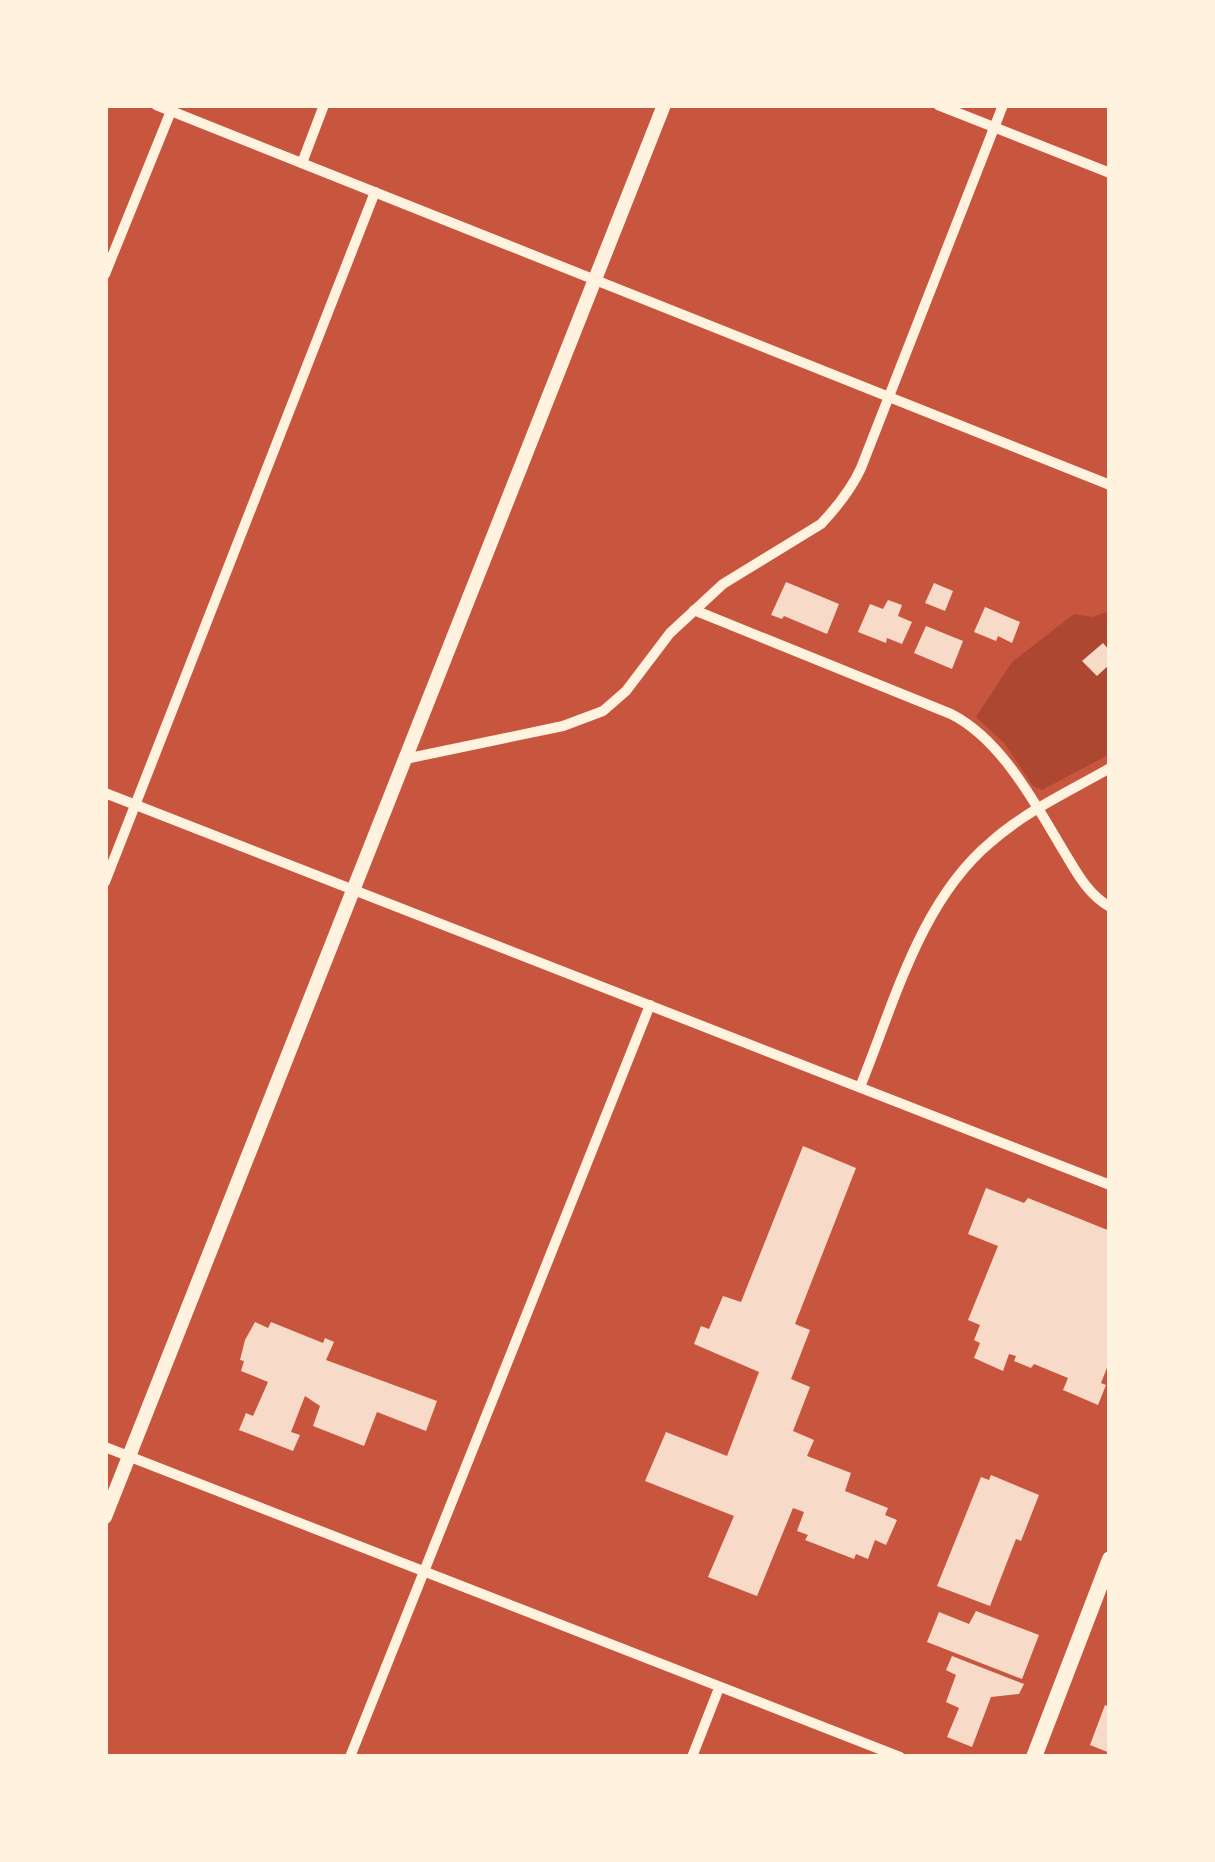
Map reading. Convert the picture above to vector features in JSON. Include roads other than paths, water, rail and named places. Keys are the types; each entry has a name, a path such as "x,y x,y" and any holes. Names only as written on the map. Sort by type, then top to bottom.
{"main road":[{"path":"1034,1757 1110,1559"}],"street":[{"path":"156,105 1110,484"},
{"path":"302,163 324,105"},
{"path":"105,1517 664,105"},
{"path":"938,105 1110,173"},
{"path":"405,759 563,726 602,711 621,697 653,652 694,610 744,569 830,514 853,486 1003,105"},
{"path":"105,274 171,111"},
{"path":"105,882 375,192"},
{"path":"694,610 962,719 994,748 1084,884 1110,907"},
{"path":"860,1087 932,911 958,874 1011,826 1110,768"},
{"path":"105,793 1110,1185"},
{"path":"350,1757 650,1006"},
{"path":"105,1447 900,1757"},
{"path":"692,1757 719,1688"}]}
